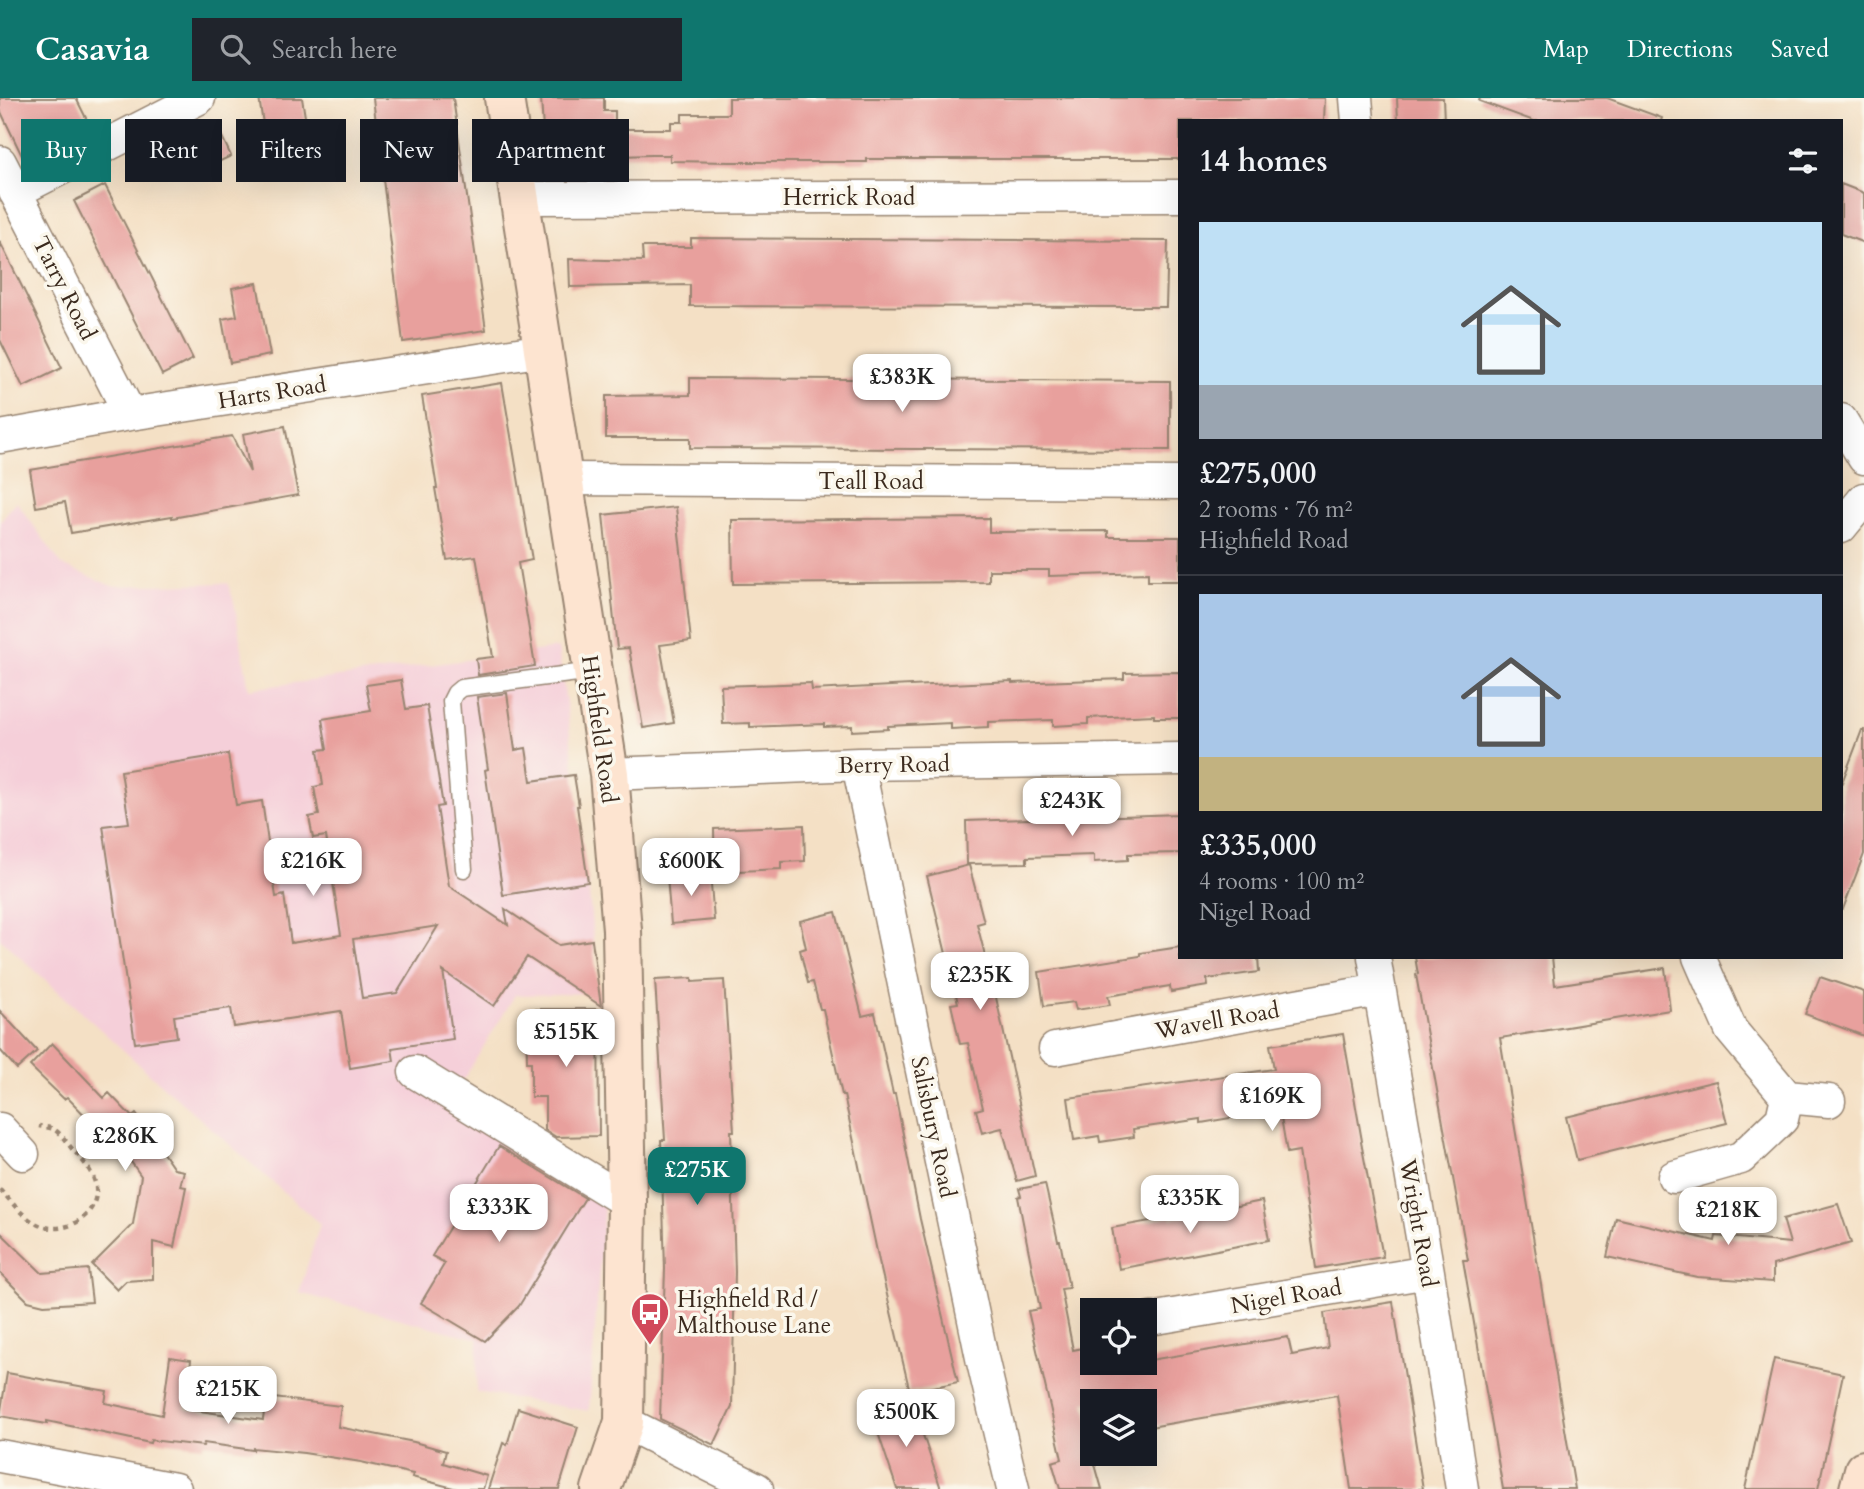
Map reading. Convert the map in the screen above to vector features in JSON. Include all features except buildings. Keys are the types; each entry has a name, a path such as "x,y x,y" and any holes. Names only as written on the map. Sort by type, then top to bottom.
{"main road":[{"name":"Highfield Road","path":"504,98 609,775 622,930 626,1202 624,1422 601,1489"},
{"path":"1859,1489 1864,1470"}],"street":[{"path":"15,192 200,98"},
{"path":"1356,98 1358,119"},
{"name":"Tarry Road","path":"0,162 130,414"},
{"name":"Herrick Road","path":"519,198 1178,196"},
{"name":"Harts Road","path":"0,437 130,414 544,350"},
{"path":"1843,424 1864,458"},
{"name":"Teall Road","path":"563,479 1178,483"},
{"path":"1843,525 1864,499"},
{"name":"Berry Road","path":"609,775 858,764 1178,759"},
{"name":"Salisbury Road","path":"858,764 982,1359 1013,1489"},
{"name":"Wright Road","path":"1374,959 1462,1489"},
{"path":"1700,959 1731,1030 1787,1097 1829,1101"},
{"name":"Wavell Road","path":"1055,1049 1379,990"},
{"path":"415,1072 626,1202"},
{"path":"1674,1177 1741,1158 1782,1119 1787,1097"},
{"path":"0,1129 23,1154"},
{"name":"Nigel Road","path":"1157,1318 1428,1272"},
{"path":"624,1422 757,1489"},
{"path":"0,1456 175,1489"}],"lane":[{"path":"464,869 451,701 455,693 461,688 593,671"}],"path":[{"path":"0,1189 35,1223 53,1230 73,1225 85,1218 94,1203 96,1185 84,1162 55,1129 34,1125"}],"shaded area":[{"path":"16,501 62,565 112,586 228,583 234,602 249,689 558,648 588,882 598,993 515,995 462,1082 420,1068 604,1205 589,1411 476,1392 478,1339 299,1293 320,1224 0,939 0,522"}],"place":[{"name":"Highfield Rd / Malthouse Lane","path":"650,1346"}]}
